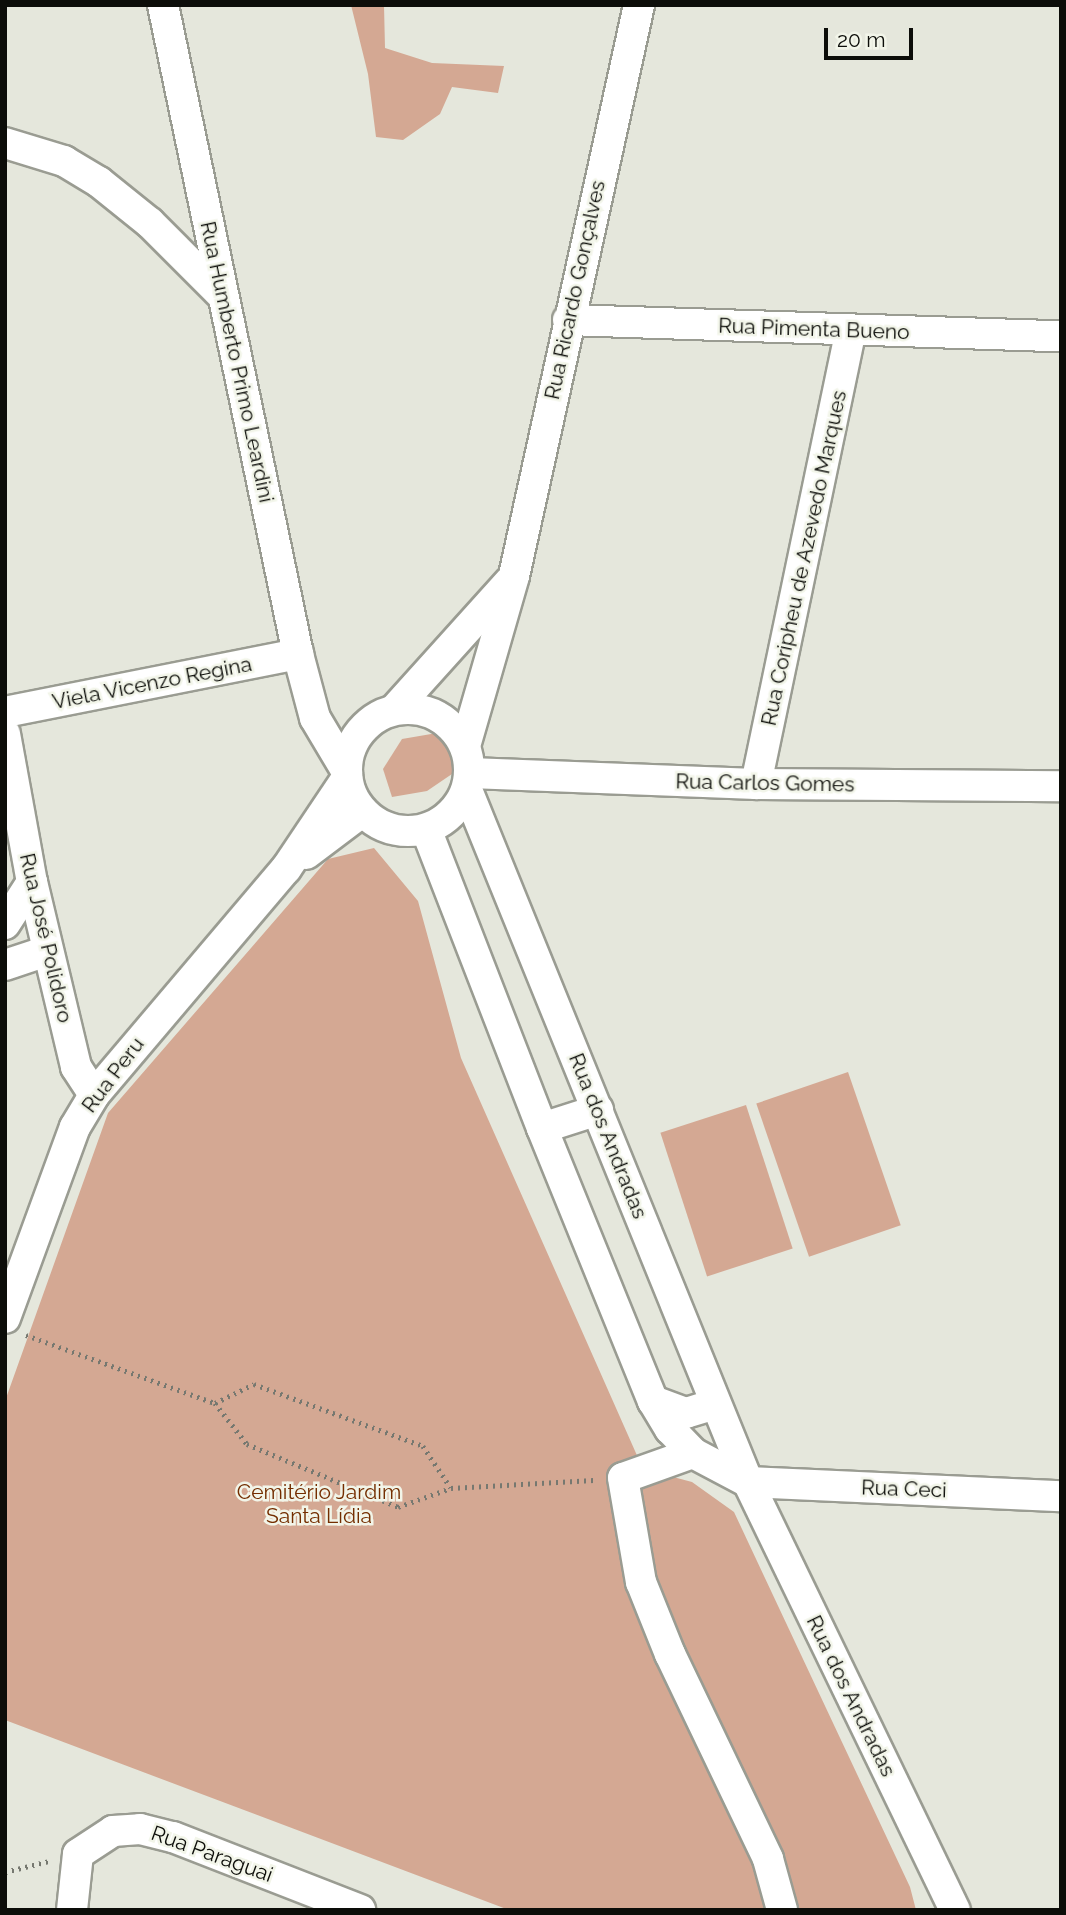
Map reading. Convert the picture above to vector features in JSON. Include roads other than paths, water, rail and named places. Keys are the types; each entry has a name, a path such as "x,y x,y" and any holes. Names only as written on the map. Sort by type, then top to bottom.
{"street":[{"name":"Rua Humberto Primo Leardini","path":"163,5 298,654 315,718 347,775"},
{"name":"Rua Ricardo Gonçalves","path":"467,770 514,576 639,5"},
{"path":"5,143 64,161 99,182 150,223 221,294"},
{"name":"Rua Pimenta Bueno","path":"568,320 1061,336"},
{"name":"Rua Coripheu de Azevedo Marques","path":"756,784 851,331"},
{"name":"Rua Ricardo Gonçalves","path":"394,710 514,576"},
{"name":"Viela Vicenzo Regina","path":"5,712 298,654"},
{"path":"412,708 436,716 456,731 467,770 450,814 426,829 392,829 363,811 347,775 355,740 379,716 394,710 412,708"},
{"path":"315,718 355,740"},
{"name":"Rua José Polidoro","path":"5,734 47,951 76,1067 94,1095"},
{"name":"Rua Carlos Gomes","path":"467,770 756,784 1061,786"},
{"name":"Rua dos Andradas","path":"467,770 598,1111 748,1482 954,1910"},
{"name":"Rua Peru","path":"10,1324 75,1127 94,1095 286,869 347,775"},
{"name":"Rua Peru","path":"286,869 363,811"},
{"path":"426,829 542,1128 653,1401 670,1429 693,1453 748,1482"},
{"path":"5,924 32,882"},
{"path":"5,965 47,951"},
{"path":"542,1128 598,1111"},
{"path":"653,1401 686,1413 716,1404"},
{"path":"693,1453 623,1478 641,1582 670,1654 768,1859 782,1910"},
{"name":"Rua Ceci","path":"748,1482 1061,1496"},
{"name":"Rua Paraguai","path":"72,1910 78,1854 113,1832 140,1829 173,1837 360,1910"}],"park label":[{"name":"Cemitério Jardim Santa Lídia","path":"319,1504"}]}
